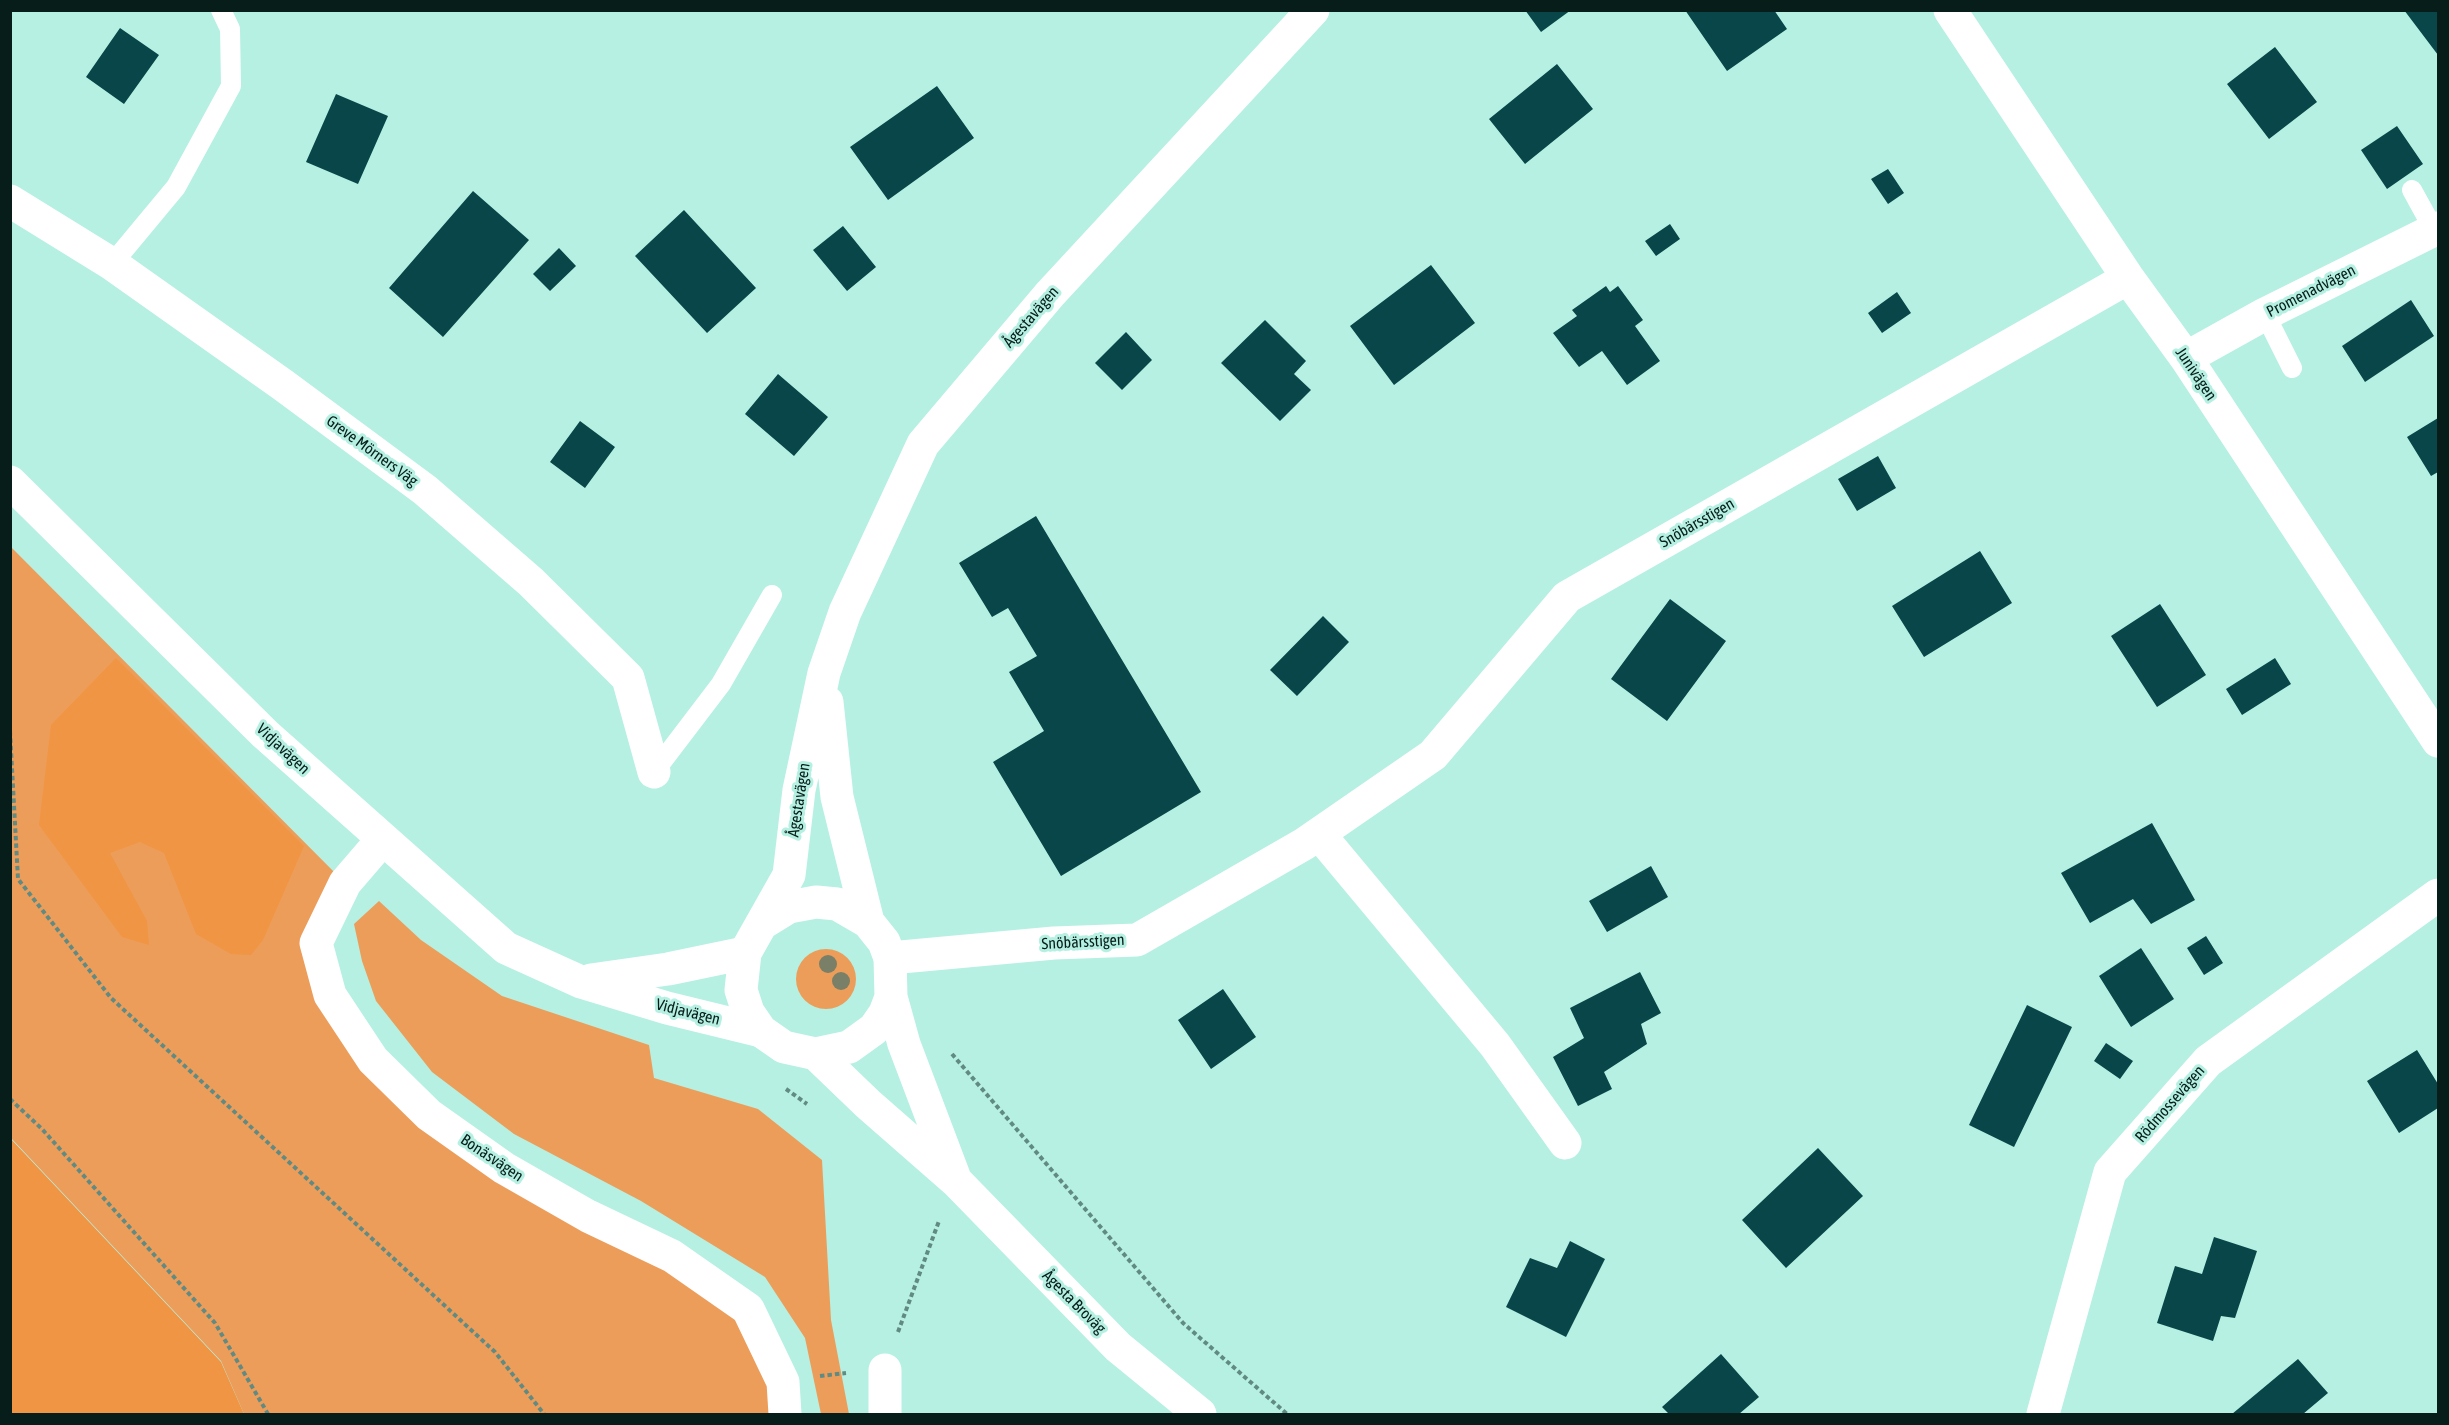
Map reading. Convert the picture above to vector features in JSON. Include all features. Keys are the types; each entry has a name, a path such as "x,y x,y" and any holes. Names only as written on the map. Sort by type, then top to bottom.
{"street":[{"name":"Ågestavägen","path":"763,923 789,875 799,790 824,673 845,612 923,444 1050,294 1313,10"},
{"name":"Junivägen","path":"1950,10 2128,278 2186,358 2439,741"},
{"name":"Greve Mörners Väg","path":"10,201 112,264 425,490 531,582 627,678 654,772"},
{"name":"Promenadvägen","path":"2186,358 2265,314 2436,229"},
{"name":"Snöbärsstigen","path":"890,958 1054,943 1137,940 1319,834 1433,755 1567,597 2128,278"},
{"name":"Vidjavägen","path":"10,482 265,734 506,948 581,982 667,1008 761,1030"},
{"name":"Ågestavägen","path":"824,673 837,797 868,922"},
{"path":"1319,834 1495,1045 1565,1143"},
{"name":"Bonäsvägen","path":"382,840 345,883 316,943 330,995 373,1060 429,1115 504,1168 588,1216 672,1256 748,1309 783,1382 785,1414"},
{"name":"Rödmossevägen","path":"2043,1414 2110,1172 2208,1061 2439,895"},
{"path":"816,902 837,904 868,922 884,942 890,958 891,997 885,1013 874,1029 849,1047 816,1054 784,1047 761,1030 748,1012 741,990 745,953 763,923 789,907 816,902"},
{"name":"Vidjavägen","path":"581,982 668,969 745,953"},
{"name":"Ågesta Broväg","path":"891,997 904,1044 956,1181"},
{"name":"Ågesta Broväg","path":"816,1054 867,1104 956,1181 1118,1347 1200,1414"},
{"path":"885,1370 885,1414"}],"lane":[{"path":"112,264 176,187 231,86 230,29 220,10"},
{"path":"2412,190 2436,229"},
{"path":"2265,314 2292,368"},
{"path":"654,772 721,684 772,595"}],"path":[{"path":"10,731 18,879 111,998 495,1352 544,1414"},
{"path":"949,1050 1183,1323 1287,1414"},
{"path":"782,1087 809,1106"},
{"path":"10,1099 42,1129 215,1323 267,1414"},
{"path":"783,1382 885,1370 941,1215 947,1219"}],"shaded area":[{"path":"11,547 345,883 316,943 330,995 429,1115 748,1309 785,1414 244,1414 221,1361 11,1138"},
{"path":"116,658 304,846 263,940 251,955 231,954 196,934 164,853 140,842 110,853 147,921 149,945 122,937 39,825 51,725"},
{"path":"379,901 421,940 502,996 649,1045 654,1078 758,1109 822,1160 831,1320 849,1414 821,1414 805,1338 765,1277 641,1201 514,1134 432,1072 376,1001 362,961 354,924"},
{"path":"826,949 843,954 851,962 856,979 851,996 843,1004 826,1009 809,1004 801,996 796,979 801,962 809,954"},
{"path":"10,1138 221,1362 244,1414 11,1414"}],"building":[{"path":"1525,10 1571,10 1541,32"},
{"path":"1685,10 1774,10 1787,29 1727,71"},
{"path":"2404,10 2438,10 2438,55"},
{"path":"120,28 159,55 124,104 86,77"},
{"path":"2275,47 2317,102 2269,139 2227,84"},
{"path":"1557,64 1593,109 1525,164 1489,119"},
{"path":"937,86 974,138 888,200 850,147"},
{"path":"336,94 388,116 358,184 306,162"},
{"path":"2397,126 2423,164 2387,189 2361,150"},
{"path":"1888,169 1904,193 1888,204 1871,179"},
{"path":"473,191 529,240 443,337 389,288"},
{"path":"684,210 756,288 707,333 635,256"},
{"path":"1670,224 1680,239 1656,256 1645,241"},
{"path":"843,226 876,267 847,291 813,250"},
{"path":"559,248 576,266 550,291 533,274"},
{"path":"1431,265 1475,323 1394,385 1350,326"},
{"path":"1606,286 1610,292 1618,286 1643,320 1635,326 1660,361 1627,385 1602,351 1579,367 1553,333 1577,316 1572,310"},
{"path":"1897,292 1911,313 1882,333 1868,313"},
{"path":"2411,300 2434,336 2365,382 2342,346"},
{"path":"1265,320 1306,361 1294,374 1311,390 1280,421 1221,363"},
{"path":"1126,332 1152,360 1122,390 1095,363"},
{"path":"778,374 828,417 794,456 745,414"},
{"path":"2438,418 2438,472 2431,476 2407,437"},
{"path":"580,421 615,447 585,488 550,462"},
{"path":"1878,456 1896,488 1857,511 1838,479"},
{"path":"1036,516 1201,792 1061,876 993,762 1044,731 1009,672 1037,656 1008,608 992,617 959,563"},
{"path":"1980,551 2012,603 1924,657 1892,606"},
{"path":"1670,599 1726,641 1667,721 1611,679"},
{"path":"2160,604 2206,675 2157,707 2111,636"},
{"path":"1323,616 1349,642 1297,696 1270,670"},
{"path":"2275,658 2291,684 2242,715 2226,689"},
{"path":"2152,823 2195,900 2151,924 2133,899 2090,923 2061,873"},
{"path":"1651,866 1668,897 1607,932 1589,901"},
{"path":"2206,936 2223,963 2204,975 2187,948"},
{"path":"2141,948 2174,999 2131,1027 2099,976"},
{"path":"1640,972 1661,1013 1641,1024 1647,1044 1604,1072 1612,1089 1578,1106 1553,1057 1584,1038 1570,1008"},
{"path":"1223,989 1256,1037 1211,1069 1178,1020"},
{"path":"2027,1005 2072,1027 2014,1147 1969,1125"},
{"path":"2106,1043 2133,1061 2120,1079 2094,1061"},
{"path":"2417,1050 2438,1084 2438,1108 2399,1133 2367,1081"},
{"path":"1818,1148 1863,1196 1786,1268 1742,1220"},
{"path":"2214,1237 2257,1251 2235,1318 2221,1316 2213,1341 2157,1323 2175,1266 2202,1274"},
{"path":"1570,1241 1605,1259 1566,1337 1506,1307 1530,1258 1557,1268"},
{"path":"1721,1354 1759,1397 1739,1414 1669,1414 1662,1407"},
{"path":"2298,1359 2328,1393 2303,1414 2232,1414"}]}
